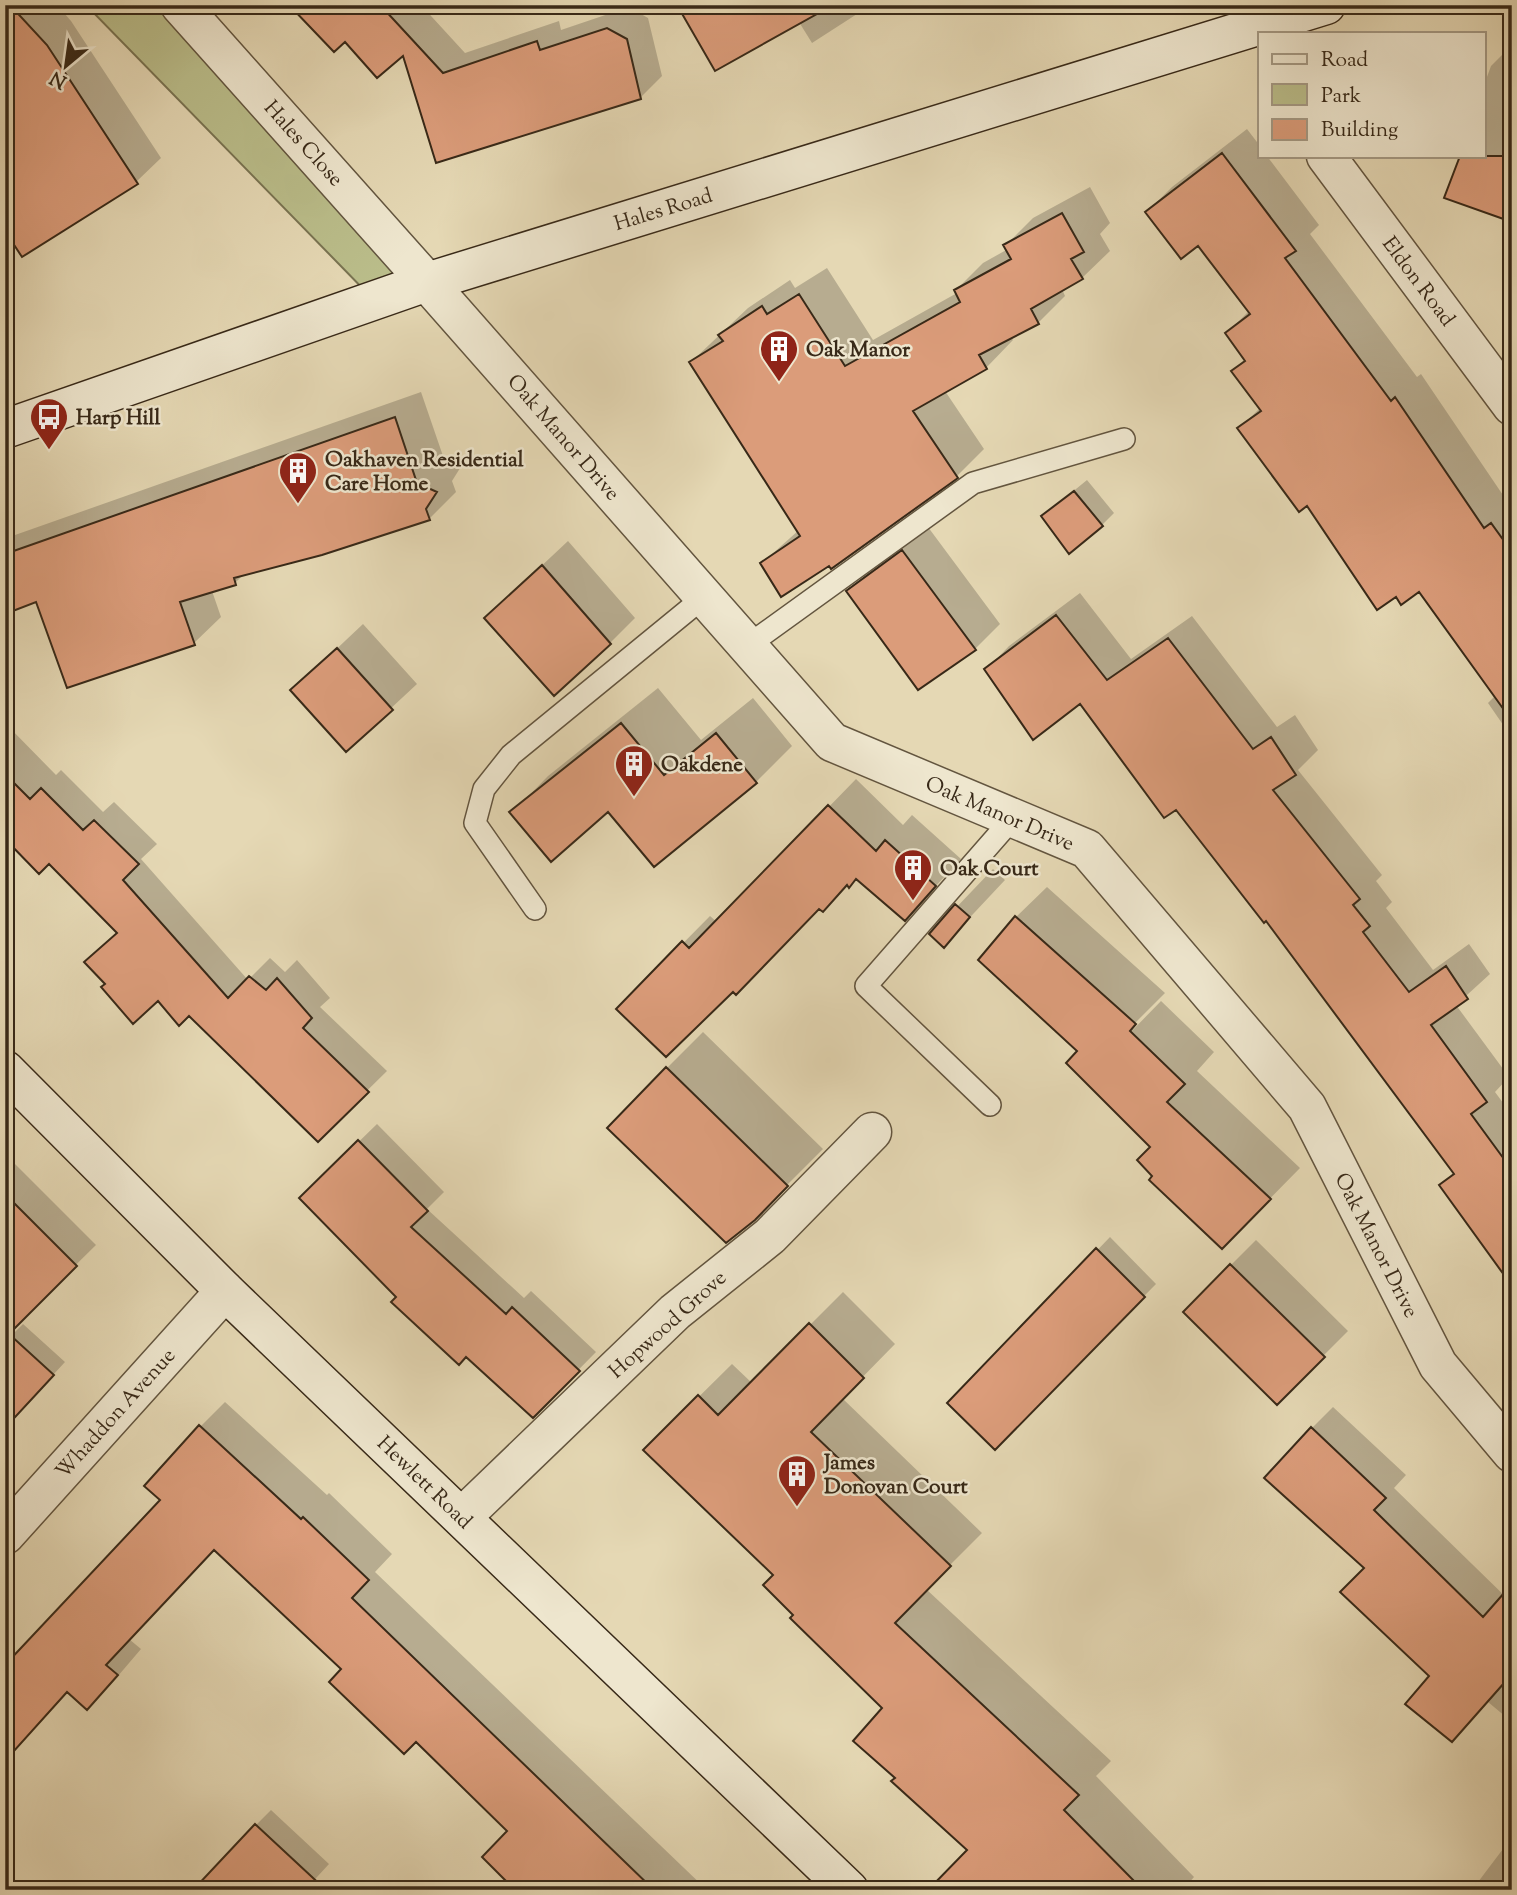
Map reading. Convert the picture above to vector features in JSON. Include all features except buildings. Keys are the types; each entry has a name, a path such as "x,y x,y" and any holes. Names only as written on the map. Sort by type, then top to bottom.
{"street":[{"name":"Hales Close","path":"180,5 427,282"},
{"name":"Hales Road","path":"5,429 427,282 1263,29 1326,5"},
{"name":"Eldon Road","path":"1327,158 1512,406"},
{"name":"Oak Manor Drive","path":"427,282 832,742 1087,849 1307,1107 1438,1364 1512,1453"},
{"name":"Hewlett Road","path":"5,1070 225,1292 847,1889"},
{"name":"Hopwood Grove","path":"462,1517 676,1312 770,1236 872,1132"},
{"name":"Whaddon Avenue","path":"5,1535 225,1292"}],"lane":[{"path":"747,646 973,483 1124,439"},
{"path":"535,909 475,823 484,789 511,755 704,597"},
{"path":"990,1105 866,986 1013,818"}],"green space":[{"path":"86,5 180,5 427,282 374,300"}],"place":[{"name":"Oak Manor","path":"779,383"},
{"name":"Harp Hill","path":"49,451"},
{"name":"Oakhaven Residential Care Home","path":"298,505"},
{"name":"Oakdene","path":"634,798"},
{"name":"Oak Court","path":"913,902"},
{"name":"James Donovan Court","path":"797,1508"}]}
